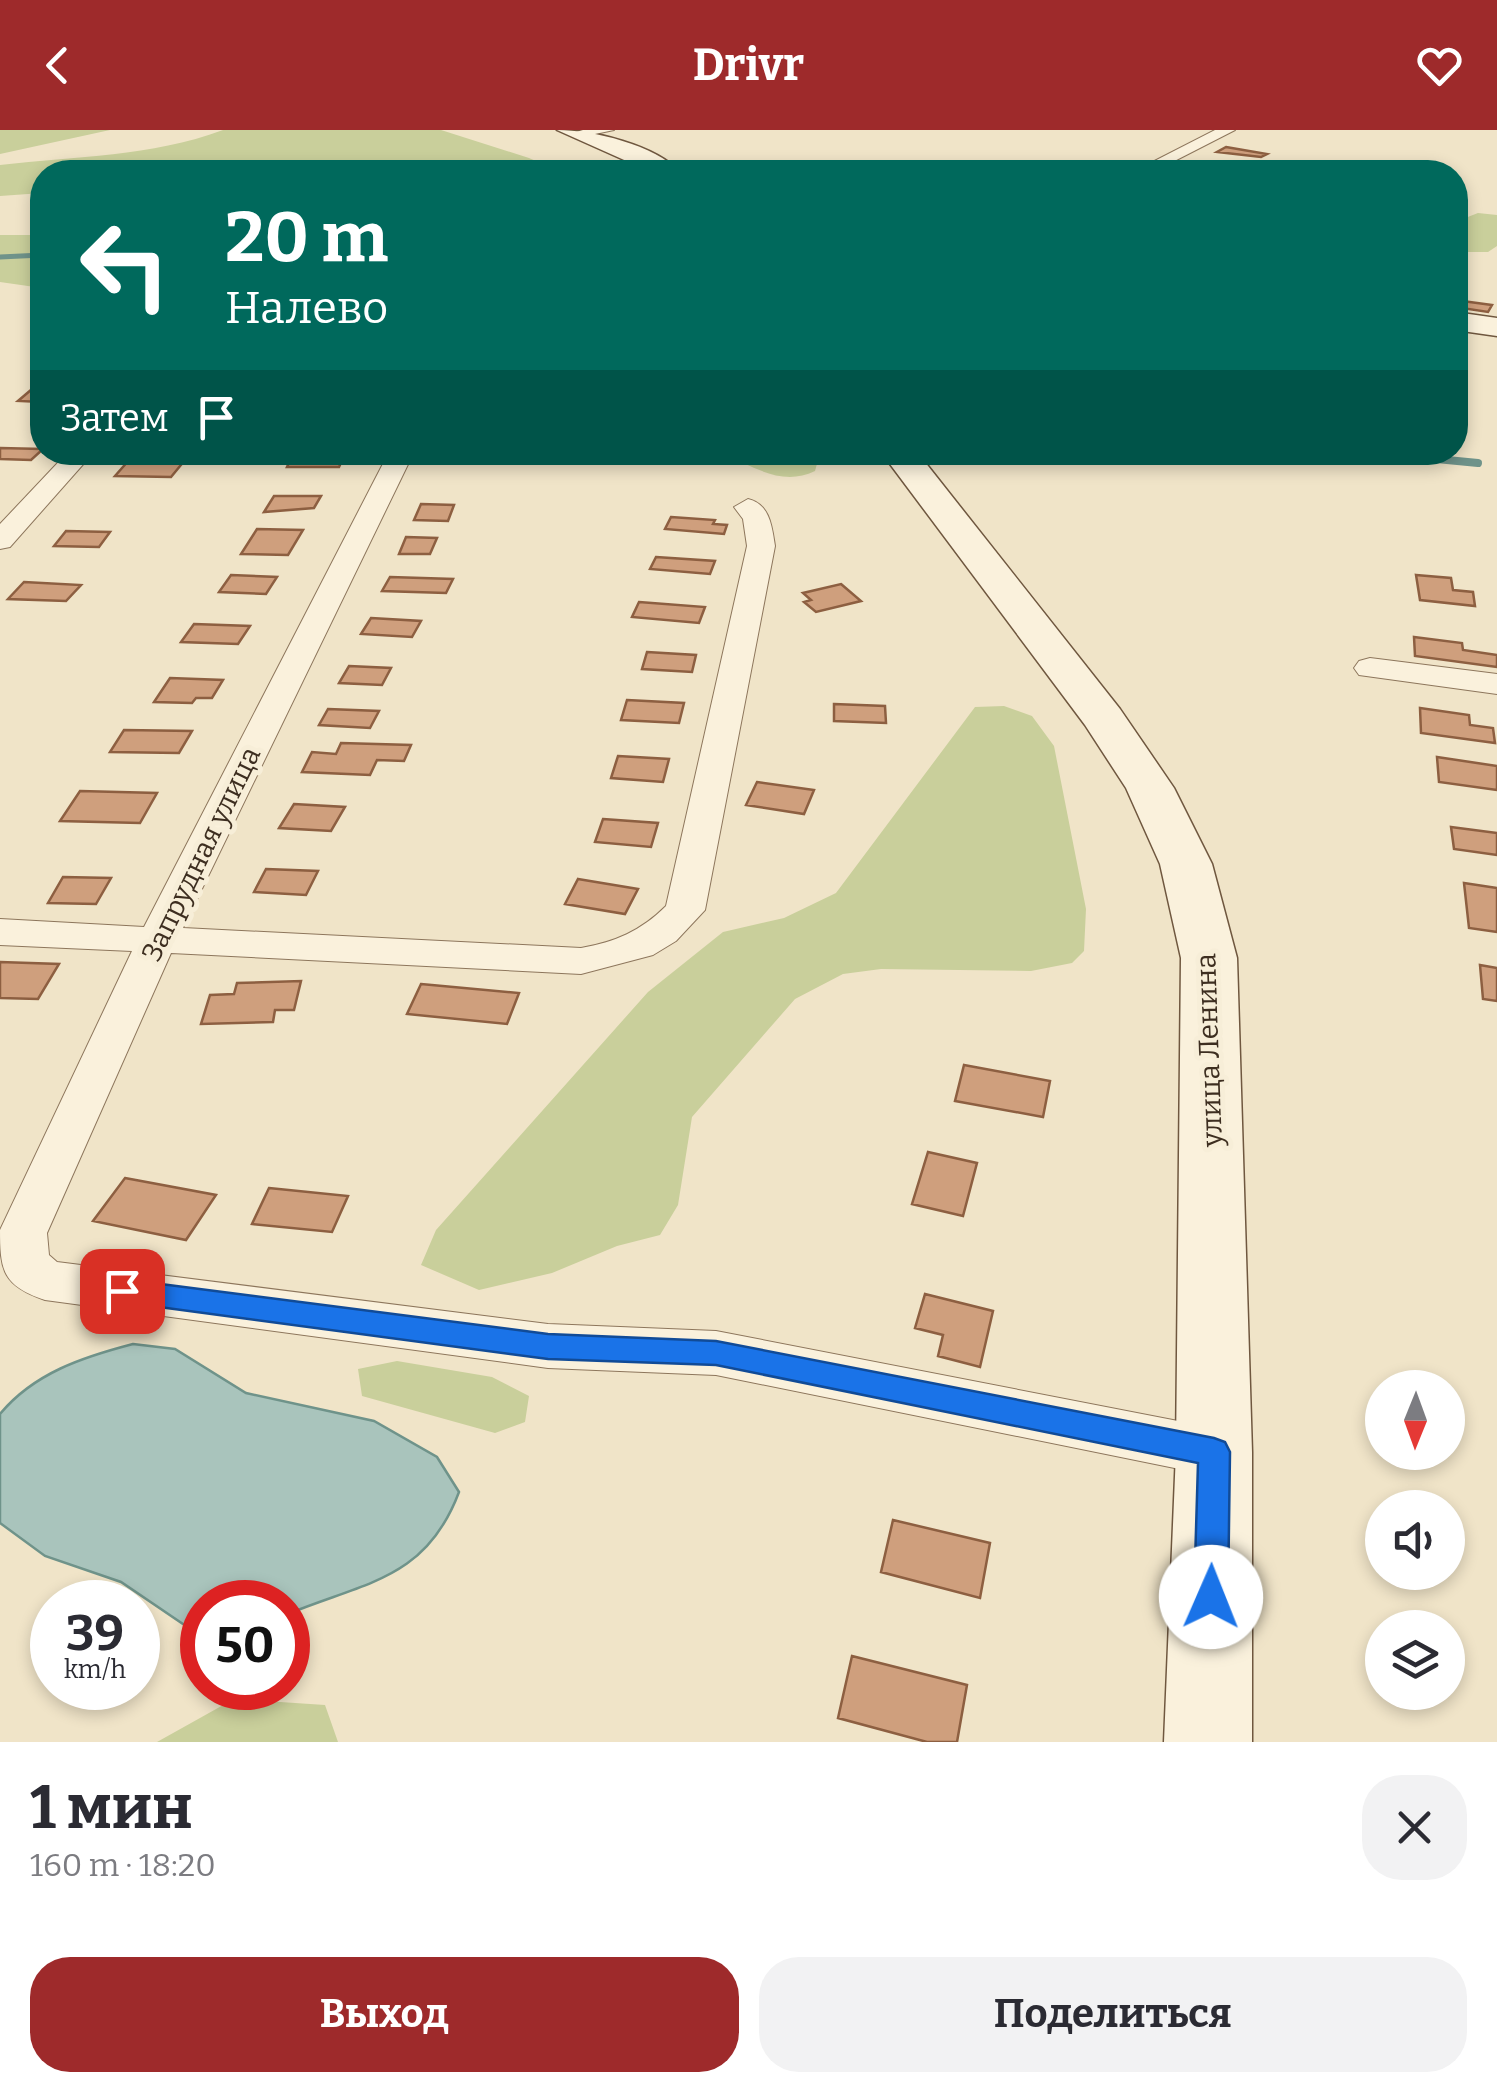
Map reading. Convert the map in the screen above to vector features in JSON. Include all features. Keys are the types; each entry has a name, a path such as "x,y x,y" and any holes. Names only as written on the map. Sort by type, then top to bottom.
{"main road":[{"path":"575,132 640,160"},
{"path":"1468,323 1497,327"},
{"name":"улица Ленина","path":"908,465 1104,719 1150,788 1186,864 1209,958 1214,1452 1208,1742"}],"street":[{"path":"575,132 606,130"},
{"path":"1165,160 1227,130"},
{"path":"0,542 70,465"},
{"name":"Запрудная улица","path":"395,465 157,940 23,1233 24,1264 45,1280 548,1346 716,1353 1214,1452"},
{"path":"0,932 581,960 626,954 663,933 685,910 761,546 760,528 748,507"},
{"path":"1370,668 1497,684"}],"green space":[{"path":"0,130 110,130 0,154"},
{"path":"223,130 441,130 534,160 51,160 141,151"},
{"path":"30,162 30,194 0,196 0,165"},
{"path":"1478,213 1497,215 1497,246 1488,252 1468,252 1468,217"},
{"path":"0,235 30,235 30,286 0,282"},
{"path":"750,465 817,465 815,471 791,477"},
{"path":"1004,706 1032,716 1054,746 1086,909 1084,951 1072,963 1031,971 881,969 843,974 795,999 692,1117 678,1205 660,1235 617,1246 552,1273 479,1290 421,1265 436,1230 648,992 723,932 784,918 836,893 975,707"},
{"path":"397,1361 492,1377 529,1396 525,1422 495,1433 362,1396 358,1369"},
{"path":"310,1704 325,1705 338,1742 157,1742 214,1710 310,1710"}],"water":[{"path":"133,1344 175,1349 246,1393 374,1421 437,1457 459,1492 429,1544 411,1561 367,1585 310,1606 310,1580 180,1580 180,1622 160,1608 160,1580 115,1580 45,1556 0,1523 0,1414 44,1377"}],"building":[{"path":"1226,147 1267,154 1261,157 1217,152"},
{"path":"1468,302 1492,305 1488,312 1468,309"},
{"path":"30,391 30,402 18,401"},
{"path":"0,448 30,449 30,460 0,459"},
{"path":"125,465 181,465 171,477 115,476"},
{"path":"288,465 340,465 339,467"},
{"path":"274,496 321,496 314,508 264,512"},
{"path":"421,504 454,505 448,521 414,520"},
{"path":"671,517 715,520 713,524 727,525 724,534 665,529"},
{"path":"257,529 303,530 288,555 241,554"},
{"path":"66,531 110,532 99,547 54,546"},
{"path":"406,537 437,538 430,554 399,554"},
{"path":"656,557 715,561 710,574 650,569"},
{"path":"231,575 277,577 266,594 219,592"},
{"path":"1416,575 1451,578 1453,590 1473,592 1475,606 1420,600"},
{"path":"390,577 453,579 446,593 382,591"},
{"path":"24,582 81,585 66,601 8,599"},
{"path":"841,584 861,601 816,612 804,602 811,600 803,593"},
{"path":"639,602 705,607 699,623 632,617"},
{"path":"371,618 421,621 412,637 361,634"},
{"path":"194,624 250,626 238,644 181,642"},
{"path":"1414,637 1462,643 1463,650 1497,655 1497,667 1415,656"},
{"path":"647,652 696,655 692,672 642,669"},
{"path":"349,666 391,668 382,685 339,683"},
{"path":"170,678 223,680 212,698 196,698 192,703 154,702"},
{"path":"627,700 684,703 679,723 621,720"},
{"path":"834,704 885,706 886,723 834,721"},
{"path":"1420,708 1469,715 1470,725 1493,728 1495,743 1421,733"},
{"path":"328,709 379,711 370,728 319,725"},
{"path":"124,730 192,731 179,753 110,752"},
{"path":"341,743 411,745 404,761 377,760 370,775 302,772 312,752 336,754"},
{"path":"618,756 669,759 663,782 611,778"},
{"path":"1437,757 1497,766 1497,790 1439,782"},
{"path":"757,782 814,790 804,814 746,805"},
{"path":"80,791 157,793 140,823 60,821"},
{"path":"294,804 345,807 331,831 279,828"},
{"path":"603,819 658,823 651,847 595,842"},
{"path":"1451,827 1497,833 1497,855 1454,849"},
{"path":"266,869 318,871 306,895 254,892"},
{"path":"63,877 111,878 96,904 48,903"},
{"path":"578,879 638,889 625,914 565,904"},
{"path":"1464,883 1497,888 1497,932 1469,928"},
{"path":"0,962 59,964 38,999 0,998"},
{"path":"1480,965 1497,968 1497,1001 1483,999"},
{"path":"301,981 294,1010 275,1010 273,1022 201,1024 210,995 234,994 237,983"},
{"path":"421,984 519,993 507,1024 407,1014"},
{"path":"964,1065 1050,1081 1043,1117 955,1101"},
{"path":"928,1152 977,1163 963,1216 912,1204"},
{"path":"125,1178 216,1195 186,1240 93,1221"},
{"path":"269,1188 348,1196 332,1232 252,1224"},
{"path":"925,1294 993,1311 980,1367 938,1356 943,1335 915,1328"},
{"path":"893,1520 990,1543 980,1598 881,1572"},
{"path":"852,1656 967,1685 957,1742 927,1742 838,1718"}],"waterway":[{"path":"0,257 30,256"},
{"path":"1468,462 1478,463"}],"route":[{"path":"122,1291 548,1346 716,1353 1214,1452 1211,1597"}]}
